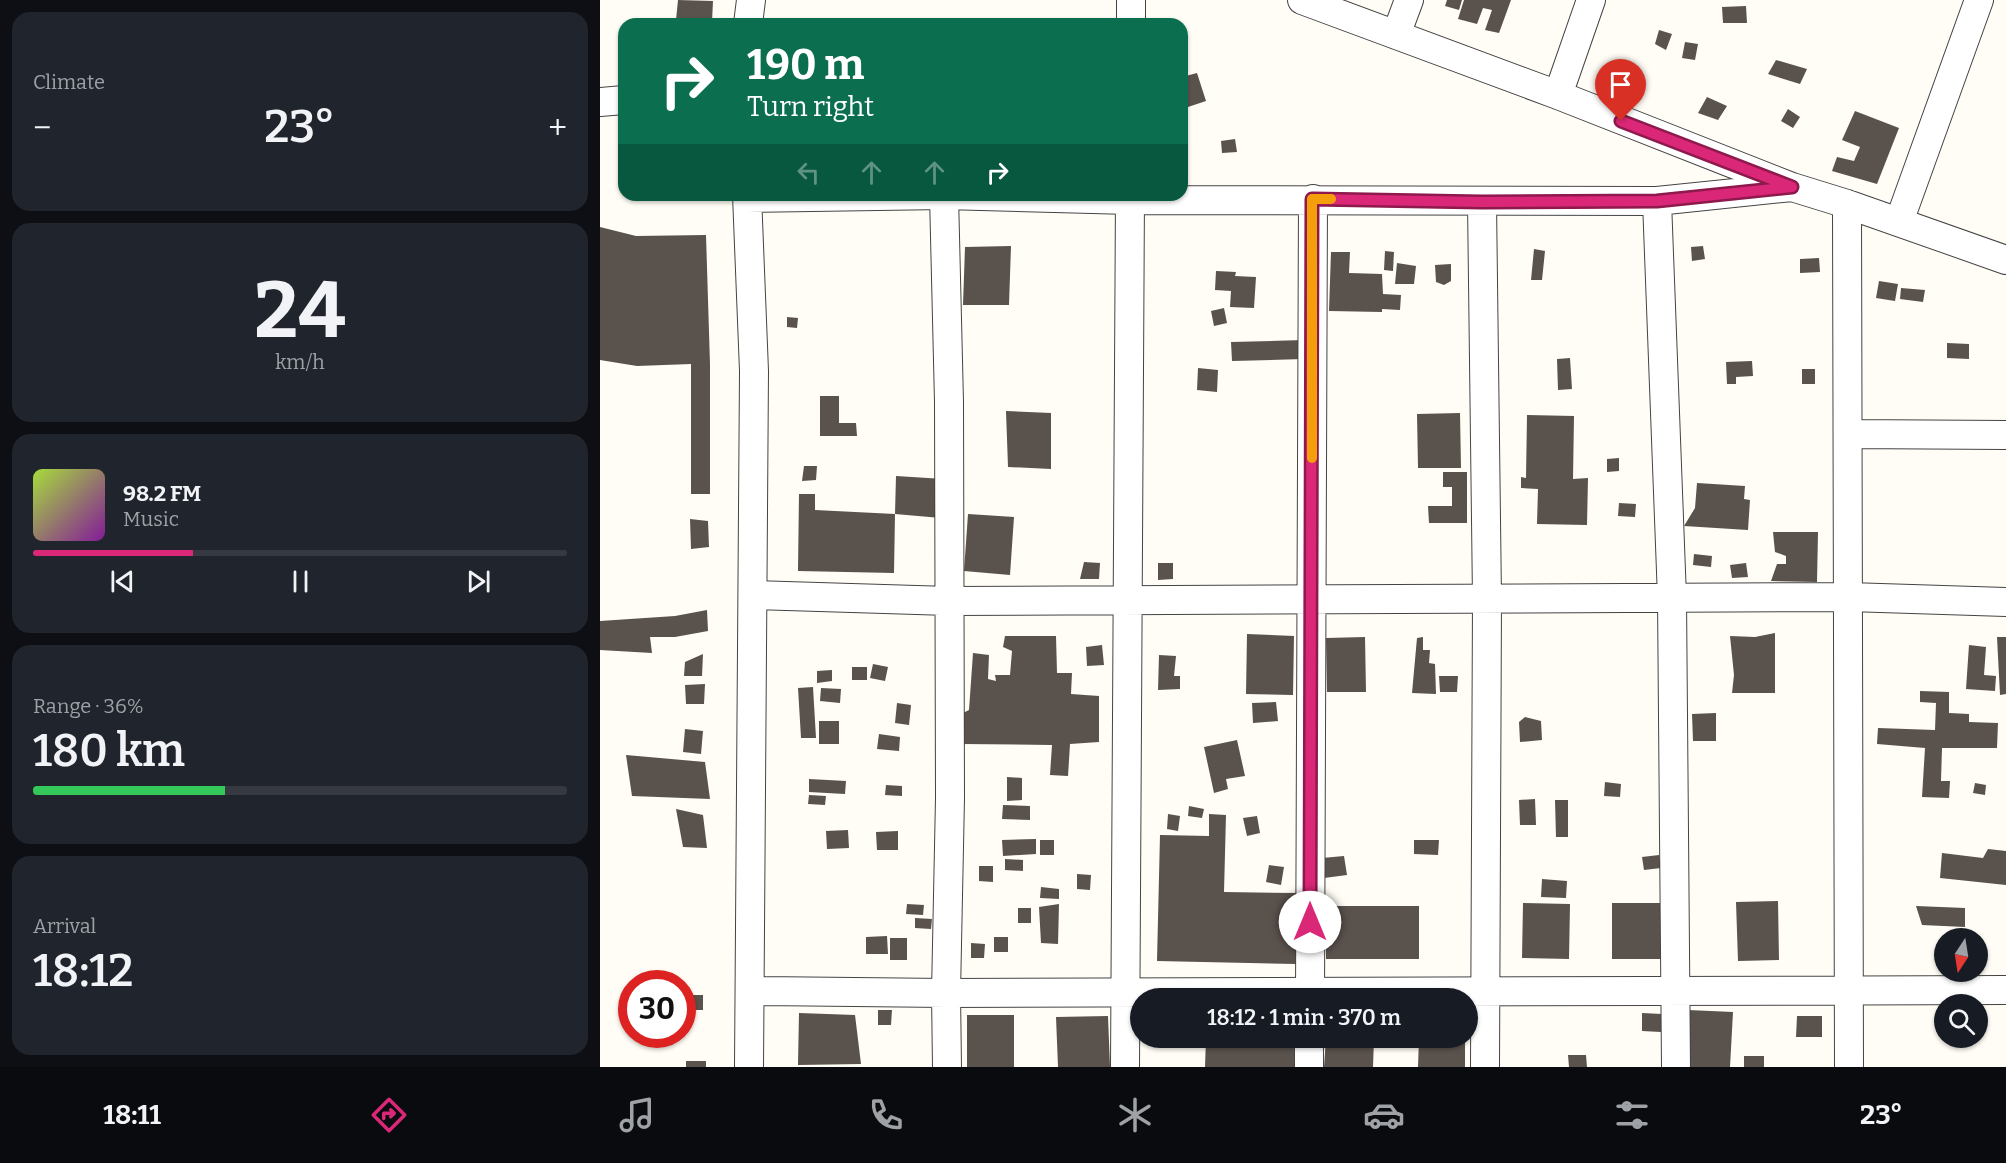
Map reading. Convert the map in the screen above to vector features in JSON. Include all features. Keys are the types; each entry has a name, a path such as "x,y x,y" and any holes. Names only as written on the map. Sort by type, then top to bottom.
{"street":[{"path":"748,18 750,0"},
{"path":"1131,0 1131,18"},
{"path":"1302,0 1792,187 2006,260"},
{"path":"1395,35 1409,0"},
{"path":"1557,96 1592,0"},
{"path":"1899,222 1979,0"},
{"path":"600,102 618,100"},
{"path":"1188,198 1482,202 1657,201 1792,187"},
{"path":"1310,988 1312,199"},
{"path":"747,201 754,370 749,1067"},
{"path":"944,201 949,402 950,798 946,993 947,1067"},
{"path":"1125,1067 1130,201"},
{"path":"1657,201 1672,598 1676,1067"},
{"path":"1482,202 1487,599 1485,1067"},
{"path":"1846,204 1849,1067"},
{"path":"1848,434 2006,435"},
{"path":"753,595 949,601 1849,597 2006,602"},
{"path":"1478,991 2006,990"},
{"path":"750,991 946,993 1130,991"},
{"path":"1309,1048 1309,1067"}],"building":[{"path":"678,0 713,1 712,18 676,18"},
{"path":"1447,0 1462,0 1459,10 1445,6"},
{"path":"1464,0 1511,0 1499,33 1485,30 1492,10 1483,8 1477,24 1458,19"},
{"path":"1746,6 1747,23 1723,23 1722,7"},
{"path":"1659,30 1672,34 1666,50 1655,44"},
{"path":"1685,42 1698,44 1695,60 1682,58"},
{"path":"1776,60 1807,69 1800,84 1768,74"},
{"path":"1197,73 1206,101 1188,107 1188,75"},
{"path":"1707,97 1727,106 1718,120 1698,113"},
{"path":"1788,109 1800,117 1793,128 1781,121"},
{"path":"1855,111 1899,128 1877,184 1832,171 1837,157 1854,161 1860,147 1842,140"},
{"path":"1235,139 1237,152 1222,153 1221,141"},
{"path":"600,227 636,236 706,235 710,364 710,494 691,494 691,364 637,366 600,360"},
{"path":"1011,246 1009,305 963,305 965,247"},
{"path":"1703,246 1705,259 1692,261 1691,247"},
{"path":"1534,249 1545,251 1542,280 1531,280"},
{"path":"1385,251 1394,252 1393,271 1384,270"},
{"path":"1331,252 1350,252 1349,273 1382,274 1383,294 1401,295 1400,310 1329,311"},
{"path":"1819,258 1820,272 1800,273 1800,259"},
{"path":"1397,263 1416,266 1414,284 1395,284"},
{"path":"1451,264 1451,281 1444,285 1436,282 1435,265"},
{"path":"1216,271 1236,272 1235,276 1256,277 1254,308 1230,307 1231,291 1215,290"},
{"path":"1879,281 1898,284 1895,301 1876,298"},
{"path":"1901,288 1925,290 1923,302 1900,299"},
{"path":"1224,308 1227,323 1214,326 1211,311"},
{"path":"787,317 798,318 797,328 787,327"},
{"path":"1304,340 1304,359 1232,361 1231,342"},
{"path":"1947,343 1969,344 1969,359 1947,358"},
{"path":"1570,358 1572,389 1558,390 1557,359"},
{"path":"1752,361 1753,376 1736,377 1736,384 1727,384 1726,362"},
{"path":"1198,368 1218,370 1217,392 1197,390"},
{"path":"1802,369 1815,369 1815,384 1802,384"},
{"path":"820,396 839,396 839,423 856,423 857,436 820,436"},
{"path":"1006,411 1051,413 1051,469 1008,467"},
{"path":"1460,413 1461,468 1418,468 1417,414"},
{"path":"1527,415 1574,416 1573,479 1588,478 1587,525 1537,524 1538,489 1521,488 1521,477 1526,478"},
{"path":"1619,458 1619,471 1607,472 1607,459"},
{"path":"804,466 817,466 816,480 802,481"},
{"path":"1443,472 1467,472 1467,523 1429,523 1428,506 1452,506 1452,487 1443,487"},
{"path":"896,476 944,479 941,518 895,514"},
{"path":"1697,483 1745,486 1744,499 1750,500 1748,530 1684,526 1695,508"},
{"path":"799,494 815,494 815,510 895,514 894,573 798,571"},
{"path":"1619,503 1636,504 1635,517 1618,516"},
{"path":"968,514 1014,517 1010,575 964,571"},
{"path":"690,519 708,521 709,547 691,549"},
{"path":"1773,532 1818,532 1817,582 1771,581 1777,564 1786,564 1786,556 1775,552"},
{"path":"1694,554 1712,556 1711,567 1693,565"},
{"path":"1084,562 1100,563 1099,579 1080,579"},
{"path":"1158,563 1173,563 1173,579 1158,580"},
{"path":"1746,563 1748,577 1732,578 1730,565"},
{"path":"707,610 708,631 675,637 650,637 652,653 600,650 600,621 675,616"},
{"path":"1775,633 1775,693 1732,693 1734,675 1730,636 1755,637"},
{"path":"1247,634 1294,636 1293,695 1246,694"},
{"path":"1005,636 1056,636 1057,673 1072,673 1071,694 1099,696 1099,742 1070,744 1068,776 1050,775 1052,745 962,744 961,714 969,710 973,653 989,655 988,679 996,681 995,675 1010,675 1012,651 1003,647"},
{"path":"1365,637 1366,692 1327,692 1326,638"},
{"path":"1423,637 1423,650 1430,650 1429,663 1435,664 1436,694 1412,693 1417,638"},
{"path":"1997,637 2006,637 2006,694 2000,695"},
{"path":"1102,645 1104,665 1087,666 1086,647"},
{"path":"1969,645 1986,647 1984,675 1996,676 1995,691 1966,689"},
{"path":"703,654 702,676 684,676 685,662"},
{"path":"1159,655 1176,656 1174,676 1180,676 1180,689 1158,690"},
{"path":"873,664 888,667 885,681 870,678"},
{"path":"852,667 867,667 867,680 852,680"},
{"path":"832,670 832,681 817,683 817,671"},
{"path":"1439,676 1458,676 1457,692 1440,692"},
{"path":"705,684 704,704 686,704 685,685"},
{"path":"813,687 816,738 801,738 798,688"},
{"path":"821,688 841,689 840,703 820,701"},
{"path":"1920,691 1949,692 1949,713 1969,714 1969,722 1998,723 1997,748 1942,748 1941,781 1950,781 1949,798 1922,797 1925,748 1877,744 1878,728 1935,730 1936,703 1920,702"},
{"path":"1276,702 1278,721 1253,723 1252,703"},
{"path":"897,703 911,705 909,725 895,723"},
{"path":"1716,713 1716,741 1693,741 1692,714"},
{"path":"1525,717 1541,721 1542,740 1520,742 1519,722"},
{"path":"819,721 839,721 839,744 819,744"},
{"path":"685,729 703,731 701,754 683,752"},
{"path":"879,734 900,737 899,751 877,749"},
{"path":"1237,740 1245,776 1226,779 1228,789 1214,793 1204,747"},
{"path":"626,755 705,762 710,799 632,796"},
{"path":"1007,777 1022,778 1022,800 1007,801"},
{"path":"809,779 846,781 845,794 809,792"},
{"path":"1605,782 1621,784 1620,797 1604,796"},
{"path":"1975,783 1986,785 1985,795 1973,793"},
{"path":"886,785 902,786 902,796 885,795"},
{"path":"809,795 826,796 825,805 808,804"},
{"path":"1535,799 1536,825 1520,825 1519,800"},
{"path":"1555,800 1568,800 1568,837 1556,837"},
{"path":"1003,805 1030,806 1030,820 1002,819"},
{"path":"1189,806 1204,809 1202,818 1188,816"},
{"path":"676,809 703,815 707,848 683,847"},
{"path":"1168,814 1180,816 1178,831 1167,829"},
{"path":"1209,814 1226,815 1224,892 1297,893 1296,964 1157,961 1160,835 1209,836"},
{"path":"1257,816 1260,833 1247,836 1243,818"},
{"path":"848,830 849,848 827,849 826,831"},
{"path":"898,831 898,850 877,850 876,832"},
{"path":"1036,839 1036,854 1003,856 1002,840"},
{"path":"1040,840 1054,840 1054,855 1040,855"},
{"path":"1414,840 1439,840 1438,855 1414,854"},
{"path":"1988,849 2006,851 2006,885 1940,878 1942,853 1983,858"},
{"path":"1659,855 1661,868 1644,870 1642,857"},
{"path":"1344,856 1347,875 1324,878 1322,858"},
{"path":"1005,859 1023,860 1023,871 1005,870"},
{"path":"1269,865 1284,867 1281,885 1266,882"},
{"path":"979,866 993,866 993,882 979,881"},
{"path":"1077,874 1091,875 1090,890 1077,889"},
{"path":"1542,879 1567,881 1566,898 1541,897"},
{"path":"1041,887 1059,889 1059,899 1040,898"},
{"path":"1778,901 1779,960 1738,961 1736,902"},
{"path":"1523,903 1570,904 1569,959 1522,958"},
{"path":"1612,903 1660,903 1661,959 1612,959"},
{"path":"907,904 924,905 923,915 906,914"},
{"path":"1059,904 1058,944 1041,943 1039,907"},
{"path":"1326,906 1419,906 1419,959 1326,959"},
{"path":"1916,906 1965,908 1965,927 1922,925"},
{"path":"1018,908 1031,908 1031,923 1018,923"},
{"path":"915,918 932,919 931,929 915,928"},
{"path":"887,936 888,954 866,954 866,937"},
{"path":"994,937 1008,937 1008,952 994,952"},
{"path":"890,938 907,938 907,960 890,960"},
{"path":"971,943 985,944 984,958 971,958"},
{"path":"696,995 703,995 703,1010 696,1010"},
{"path":"878,1010 892,1010 891,1025 878,1025"},
{"path":"1688,1010 1733,1012 1730,1067 1685,1067"},
{"path":"799,1013 855,1015 861,1064 798,1065"},
{"path":"1642,1013 1662,1014 1661,1032 1642,1031"},
{"path":"967,1015 1014,1015 1014,1067 967,1067"},
{"path":"1108,1016 1110,1067 1058,1067 1056,1017"},
{"path":"1797,1016 1822,1016 1822,1037 1796,1037"},
{"path":"1206,1048 1298,1048 1297,1067 1205,1067"},
{"path":"1325,1048 1374,1048 1373,1067 1324,1067"},
{"path":"1419,1048 1465,1048 1465,1067 1418,1067"},
{"path":"1568,1055 1586,1055 1587,1067 1569,1067"},
{"path":"1744,1056 1764,1056 1764,1067 1744,1067"},
{"path":"686,1061 706,1061 706,1067 686,1067"}],"slow traffic":[{"path":"1312,458 1312,199 1331,199"}],"route":[{"path":"1310,922 1312,199 1482,202 1657,201 1792,187 1621,121"}]}
